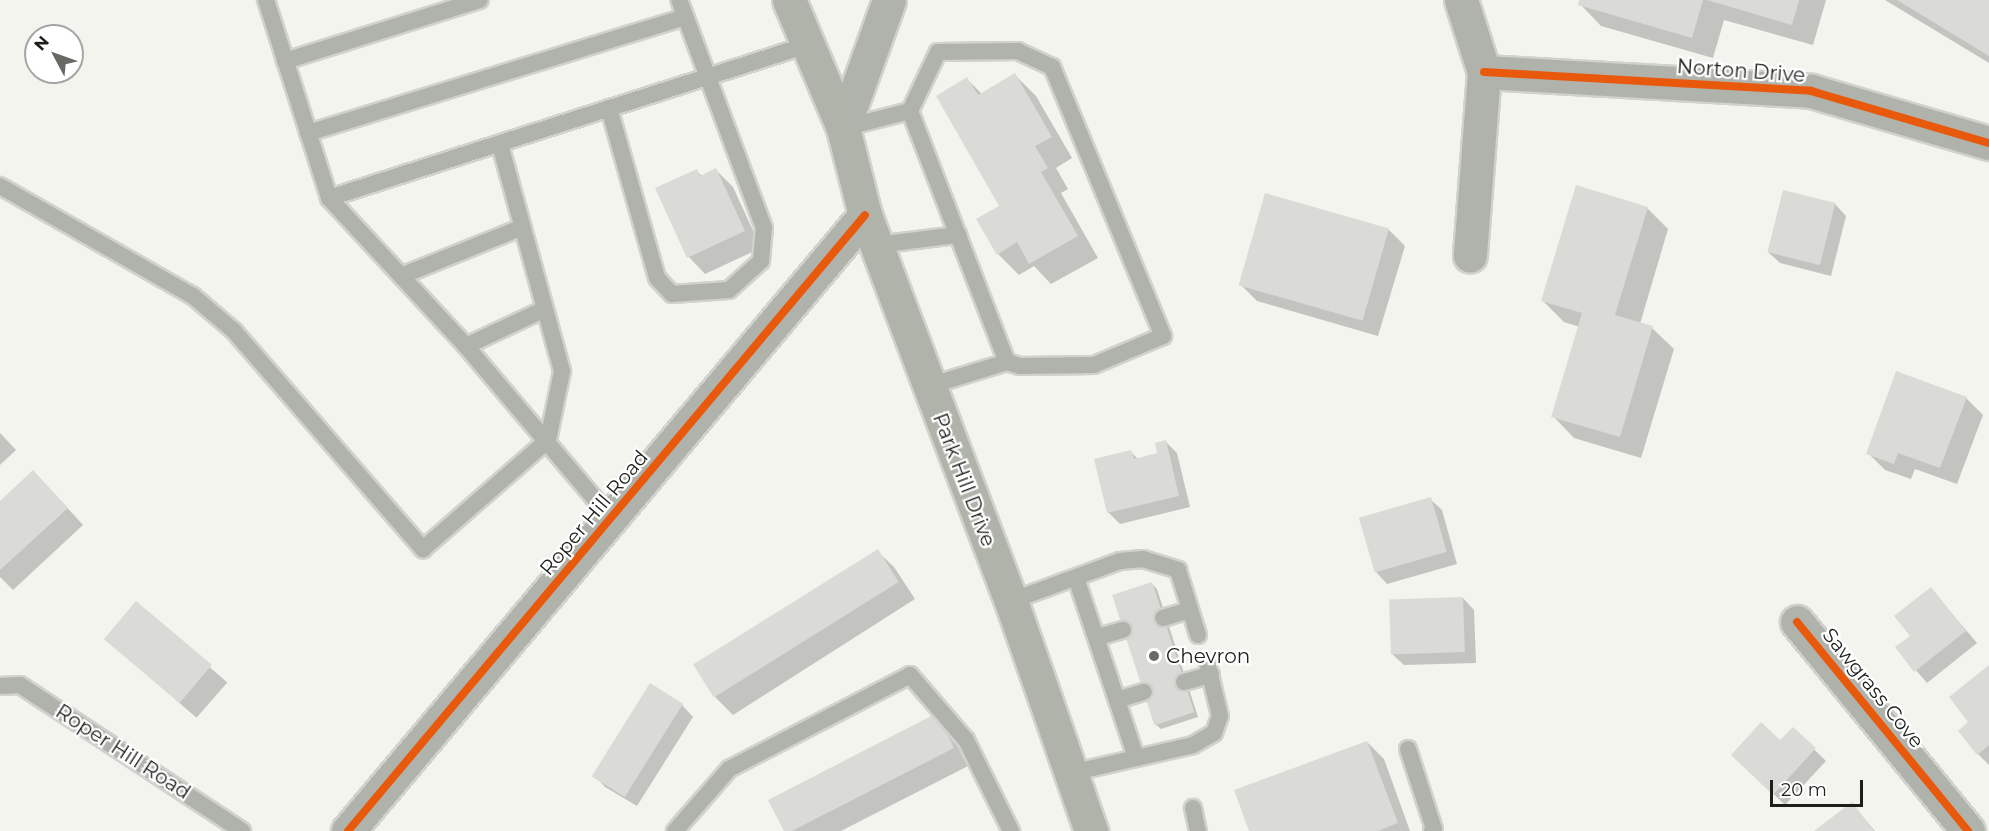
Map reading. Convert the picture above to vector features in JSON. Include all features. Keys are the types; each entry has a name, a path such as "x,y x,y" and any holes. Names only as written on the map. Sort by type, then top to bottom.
{"main road":[{"name":"Park Hill Drive","path":"789,0 843,128 870,230 1011,601 1090,831"}],"street":[{"path":"843,128 889,0"},
{"path":"1461,0 1484,72 1470,255"},
{"name":"Norton Drive","path":"1484,72 1811,91 1989,143"},
{"name":"Roper Hill Road","path":"348,831 611,518 870,230"},
{"name":"Sawgrass Cove","path":"1797,622 1968,831"}],"lane":[{"path":"266,0 328,198 466,346 548,440 611,518"},
{"path":"285,61 480,0"},
{"path":"609,108 657,278 672,294 729,290 761,261 764,228 710,76 680,0"},
{"path":"308,133 685,17"},
{"path":"328,198 807,45"},
{"path":"929,386 1007,363 1020,366 1094,365 1163,336 1052,67 1018,51 938,52 910,111 1007,363"},
{"path":"843,128 910,111"},
{"path":"0,186 193,296 234,330 423,549 548,440 562,371 500,144"},
{"path":"401,276 523,227"},
{"path":"870,230 958,235"},
{"path":"466,346 545,309"},
{"path":"1011,601 1120,561 1143,559 1178,570 1198,635"},
{"path":"1076,578 1098,637 1136,758"},
{"path":"1163,618 1190,610"},
{"path":"1098,637 1123,630"},
{"path":"1071,773 1193,745 1214,733 1220,716 1209,670 1184,682"},
{"path":"675,831 729,769 910,675 966,740 1011,831"},
{"name":"Roper Hill Road","path":"0,686 20,685 242,831"},
{"path":"1117,700 1143,692"},
{"path":"1408,749 1434,829 1432,831"},
{"path":"1192,808 1198,831"}],"building":[{"path":"1579,0 1703,0 1692,38 1578,5"},
{"path":"1707,0 1799,0 1792,25"},
{"path":"1897,0 1989,0 1989,56"},
{"path":"1015,73 1052,137 1035,146 1048,168 1041,172 1078,236 1029,264 1017,242 997,255 976,219 999,206 936,96 967,77 978,95"},
{"path":"716,168 745,231 687,258 655,188 697,169 700,176"},
{"path":"1576,185 1648,207 1615,315 1653,326 1620,437 1551,417 1582,313 1541,301"},
{"path":"1783,190 1835,203 1820,265 1768,252"},
{"path":"1265,193 1389,229 1363,321 1239,285"},
{"path":"1896,371 1967,397 1940,468 1898,453 1894,464 1866,454"},
{"path":"1166,440 1179,496 1107,513 1094,459 1131,450 1134,459 1157,453 1155,443"},
{"path":"33,470 68,508 0,570 0,501"},
{"path":"1431,497 1447,552 1375,572 1359,518"},
{"path":"878,549 899,582 714,698 693,665"},
{"name":"Chevron","path":"1152,582 1194,712 1154,725 1112,595"},
{"path":"1931,587 1966,631 1914,672 1895,647 1910,636 1894,616"},
{"path":"1463,597 1465,652 1391,655 1389,600"},
{"path":"136,601 212,665 180,703 104,639"},
{"path":"1989,665 1989,745 1977,755 1958,731 1968,722 1949,697"},
{"path":"650,683 683,704 625,797 592,776"},
{"path":"937,713 954,748 792,831 784,831 768,800"},
{"path":"1761,722 1780,740 1793,727 1816,748 1773,795 1731,755"},
{"path":"1367,741 1398,823 1378,831 1249,831 1234,790"},
{"path":"1852,802 1874,831 1814,831"}],"cycle path":[{"path":"1484,72 1811,91 1989,143"},
{"path":"348,831 865,215"},
{"path":"1797,622 1968,831"}],"place":[{"name":"Chevron","path":"1154,656"}]}
